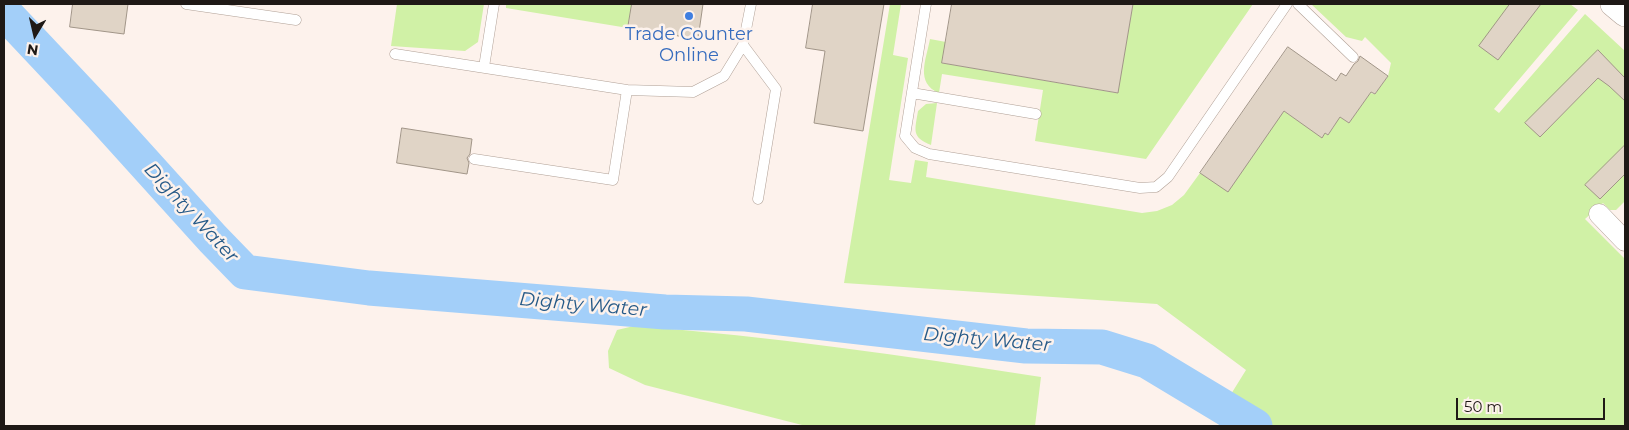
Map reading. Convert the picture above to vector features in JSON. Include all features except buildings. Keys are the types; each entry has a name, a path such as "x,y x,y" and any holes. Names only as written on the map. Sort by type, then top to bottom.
{"street":[{"path":"1613,4 1625,14"},
{"path":"1599,214 1621,229"}],"lane":[{"path":"186,4 296,20"},
{"path":"484,67 494,4"},
{"path":"395,54 627,90 693,92 724,76 743,45 750,4"},
{"path":"926,4 905,136 915,148 929,154 1140,188 1156,188 1168,177 1287,4"},
{"path":"1298,4 1353,57"},
{"path":"743,45 776,89 758,199"},
{"path":"474,160 613,180 627,90"},
{"path":"912,93 1036,114"}],"green space":[{"path":"397,4 484,4 478,42 465,51 391,46"},
{"path":"506,4 632,4 628,28 506,8"},
{"path":"890,4 901,4 893,55 908,58 889,180 911,183 915,160 928,162 926,177 1142,213 1157,211 1172,205 1184,195 1200,173 1284,111 1322,137 1325,133 1328,135 1335,125 1320,103 1349,123 1370,93 1375,94 1388,76 1391,63 1365,37 1362,41 1346,37 1311,4 1570,4 1578,10 1494,109 1499,113 1585,14 1625,51 1625,201 1616,210 1610,210 1603,203 1585,219 1625,259 1625,426 1255,426 1223,407 1246,370 1157,304 844,283"},
{"path":"1133,4 1253,4 1146,159 1035,141 1043,90 942,74 939,93 927,83 924,70 930,39 946,42 942,63 1117,93"},
{"path":"937,103 931,145 917,136 916,123 918,111 926,104"},
{"path":"634,326 787,341 1041,377 1035,426 806,426 645,385 609,368 608,351 617,330"}],"waterway":[{"name":"Dighty Water","path":"4,12 245,272 369,288 665,312 746,314 1026,346 1102,347 1147,361 1255,426"}],"place":[{"name":"Trade Counter Online","path":"689,16"}]}
